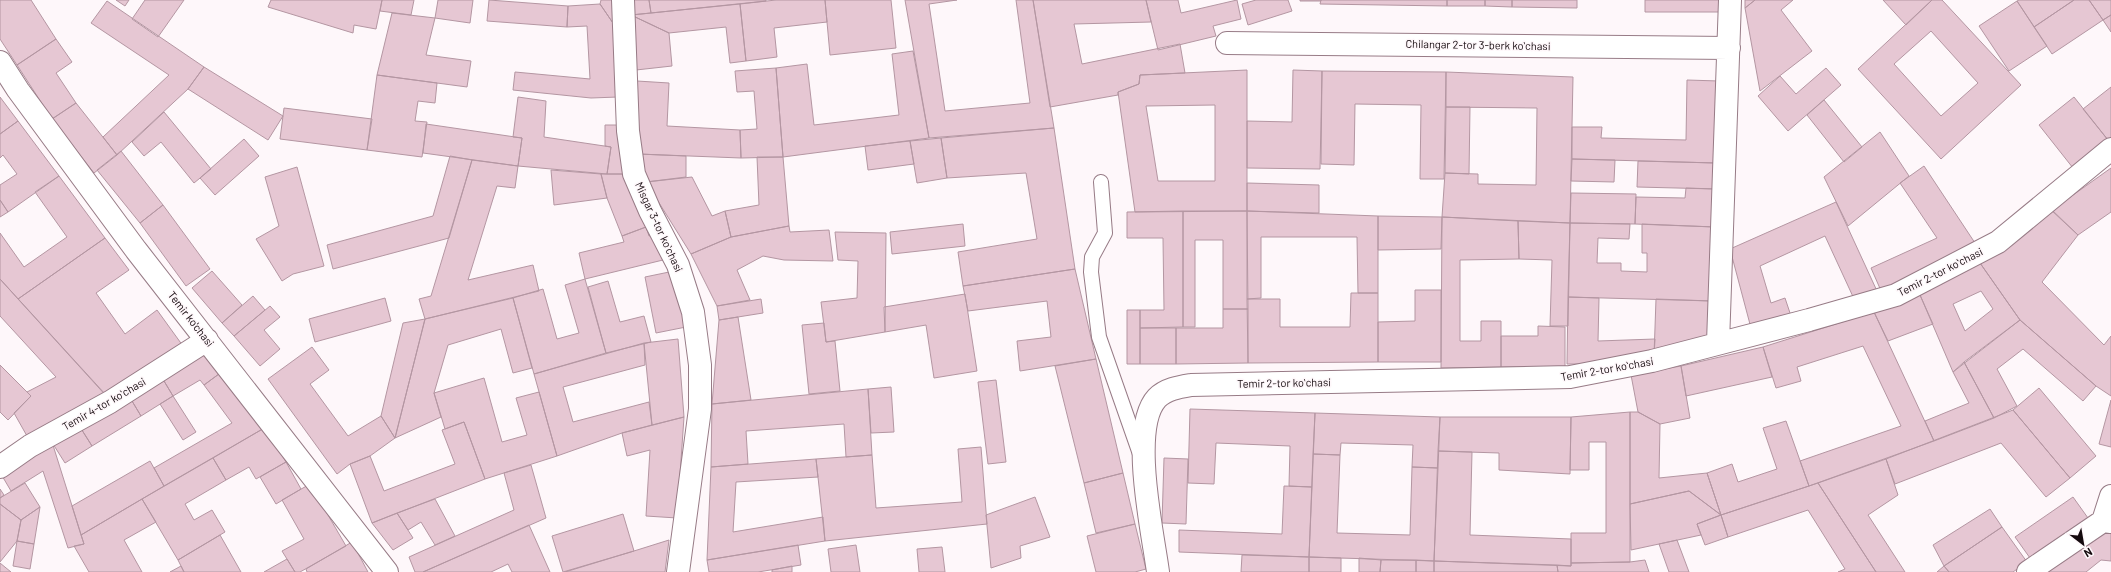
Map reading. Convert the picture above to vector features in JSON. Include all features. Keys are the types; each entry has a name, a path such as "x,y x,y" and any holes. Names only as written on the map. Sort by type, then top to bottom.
{"street":[{"name":"Misgar 3-tor koʻchasi","path":"623,0 628,131 634,174 650,211 678,265 693,312 700,366 700,409 678,572"},
{"path":"1718,343 1730,0"},
{"name":"Chilangar 2-tor 3-berk koʻchasi","path":"1227,43 1729,48"},
{"name":"Temir ko'chasi","path":"0,62 18,90 136,250 388,572"},
{"name":"Temir 2-tor koʻchasi","path":"1158,572 1143,463 1147,417 1157,398 1172,388 1191,385 1570,377 1652,361 1809,320 1896,295 1998,242 2111,149"},
{"name":"Temir 4-tor koʻchasi","path":"0,467 30,446 110,402 207,340"},
{"path":"2028,572 2107,521 2111,496"}],"lane":[{"path":"1101,182 1105,233 1092,257 1091,272 1099,337 1143,463"}],"building":[{"path":"0,0 31,0 56,39 17,65 0,39"},
{"path":"116,0 129,0 125,6"},
{"path":"145,0 184,0 158,37 132,19"},
{"path":"271,0 382,0 376,29 354,25 353,33 268,7"},
{"path":"382,0 414,0 411,15 380,11"},
{"path":"438,0 473,0 470,23 435,18"},
{"path":"489,0 568,6 567,27 487,21"},
{"path":"601,0 615,0 615,26 600,4"},
{"path":"629,0 649,0 651,13 631,15"},
{"path":"649,0 766,0 766,1 651,13"},
{"path":"776,0 825,0 827,22 774,28 777,57 746,61 740,4"},
{"path":"825,0 891,0 896,48 830,55"},
{"path":"905,0 957,0 929,4 945,111 1030,103 1016,0 1033,0 1054,128 929,138"},
{"path":"1033,0 1146,0 1151,22 1074,24 1082,64 1180,44 1185,73 1140,75 1139,84 1118,92 1118,95 1050,107"},
{"path":"1146,0 1178,0 1181,13 1237,0 1241,19 1213,26 1216,36 1158,50"},
{"path":"1256,0 1288,0 1292,11 1248,25 1242,4"},
{"path":"1321,0 1321,1 1300,1"},
{"path":"1321,0 1447,0 1447,6 1320,4"},
{"path":"1447,0 1485,0 1485,6 1447,6"},
{"path":"1485,0 1512,0 1512,7 1485,6"},
{"path":"1512,0 1577,0 1577,8 1512,7"},
{"path":"1645,0 1722,0 1722,12 1645,12"},
{"path":"1745,0 1755,0 1745,8"},
{"path":"1755,0 1793,0 1781,10 1812,51 1760,91 1745,8"},
{"path":"1883,0 1932,0 1906,25"},
{"path":"1932,0 1942,0 2021,85 1941,159 1858,69","holes":["1931,31 1978,83 1941,116 1894,64"]},
{"path":"2074,0 2034,27 2017,1"},
{"path":"2074,0 2089,0 2103,20 2052,54 2034,27"},
{"path":"2089,0 2111,0 2111,15 2103,20"},
{"path":"107,1 204,67 188,89 117,155 103,137 169,75 91,23"},
{"path":"2017,1 2047,46 2009,71 1979,26"},
{"path":"600,4 615,26 618,97 591,98 513,90 515,72 590,79 587,26 567,27 568,6"},
{"path":"740,4 746,61 730,63 726,27 669,33 631,15"},
{"path":"392,13 435,18 426,55 471,61 467,87 377,75"},
{"path":"631,15 669,33 672,66 636,70"},
{"path":"2111,15 2111,32 2103,20"},
{"path":"56,39 72,62 56,73 76,103 52,119 17,65"},
{"path":"913,51 929,138 783,157 776,68 807,64 814,125 899,115 892,54"},
{"path":"204,67 283,116 268,140 188,89"},
{"path":"776,68 783,157 741,158 740,130 757,129 754,91 737,92 735,71"},
{"path":"1826,68 1841,85 1788,131 1758,96 1780,76 1796,94"},
{"path":"1247,70 1247,211 1135,212 1118,92 1139,84 1140,75","holes":["1215,105 1215,181 1158,181 1146,106"]},
{"path":"1293,70 1322,71 1320,169 1247,168 1247,121 1292,122"},
{"path":"1322,71 1446,72 1444,179 1420,179 1421,105 1355,104 1354,165 1321,164"},
{"path":"1446,72 1573,77 1570,223 1442,217 1445,173 1478,174 1478,184 1536,185 1537,108 1446,107"},
{"path":"377,75 437,83 435,103 418,101 415,121 427,122 422,157 367,150"},
{"path":"1687,80 1719,81 1716,163 1572,159 1572,127 1602,127 1601,138 1686,140"},
{"path":"637,81 669,83 667,126 740,130 741,158 638,154"},
{"path":"2111,87 2111,137 2108,140 2083,109"},
{"path":"0,97 18,121 0,134"},
{"path":"518,97 546,101 544,137 611,147 607,174 518,166 522,138 513,137"},
{"path":"2074,97 2108,140 2073,168 2039,125"},
{"path":"1824,100 1862,147 1844,162 1807,115"},
{"path":"76,103 117,155 94,173 52,119"},
{"path":"1446,107 1470,107 1469,174 1445,173"},
{"path":"284,108 372,119 367,150 280,139"},
{"path":"164,112 211,169 194,183 161,142 144,156 132,142"},
{"path":"18,121 59,176 8,212 0,200 0,185 17,174 3,155 0,158 0,134"},
{"path":"426,124 522,138 518,166 423,153"},
{"path":"605,125 623,125 625,174 607,174 611,147 605,146"},
{"path":"1054,128 1075,269 963,286 958,252 1037,239 1026,173 947,178 941,138"},
{"path":"1880,132 1909,176 1848,226 1824,177"},
{"path":"941,138 947,178 917,183 910,141"},
{"path":"244,139 259,156 215,195 200,178"},
{"path":"910,141 914,164 868,170 865,146"},
{"path":"121,151 163,205 140,223 97,170"},
{"path":"638,154 686,156 686,177 646,182"},
{"path":"450,156 472,160 449,238 333,269 327,245 433,216"},
{"path":"757,157 783,157 789,226 731,237 725,211 759,205"},
{"path":"1572,159 1615,160 1614,182 1571,181"},
{"path":"472,160 518,166 515,188 497,186 468,280 533,265 539,291 425,319 419,299 431,296"},
{"path":"1638,161 1716,163 1716,189 1637,187"},
{"path":"1924,166 1979,249 1882,293 1871,268 1937,238 1900,183"},
{"path":"297,167 324,266 293,274 282,281 256,239 279,226 265,177"},
{"path":"2111,168 2111,212 2078,235 2052,210"},
{"path":"551,170 601,174 607,198 554,205"},
{"path":"601,174 625,174 646,227 622,236 607,198"},
{"path":"59,176 105,238 18,299 0,279 0,233 24,267 67,237 35,192"},
{"path":"692,177 712,216 725,211 731,237 691,254 646,182"},
{"path":"1247,183 1319,185 1319,213 1247,211"},
{"path":"1686,188 1716,189 1715,227 1635,224 1636,197 1685,198"},
{"path":"1571,193 1636,194 1635,224 1570,223"},
{"path":"0,200 8,212 0,217"},
{"path":"1836,202 1877,291 1855,301 1825,236 1760,266 1771,303 1785,298 1791,316 1751,328 1730,249"},
{"path":"163,205 210,269 186,286 140,223"},
{"path":"2051,210 2078,235 2042,282 2104,345 2111,336 2111,396 2096,386 2020,320 1980,263"},
{"path":"1183,211 1183,327 1140,328 1140,310 1164,310 1163,238 1127,238 1127,212"},
{"path":"1183,211 1247,211 1248,309 1223,309 1223,240 1195,240 1195,327 1183,327"},
{"path":"1247,211 1378,216 1378,293 1358,293 1357,237 1261,237 1261,298 1247,299"},
{"path":"1378,216 1442,217 1441,249 1378,250"},
{"path":"1442,217 1518,221 1519,259 1460,260 1460,341 1481,341 1481,321 1501,321 1501,367 1441,368"},
{"path":"1518,221 1570,223 1568,326 1550,326 1552,260 1519,259"},
{"path":"1570,223 1630,224 1629,239 1598,238 1597,263 1621,263 1621,271 1647,272 1647,253 1642,253 1642,224 1715,227 1712,301 1568,297"},
{"path":"963,224 965,246 892,254 890,232"},
{"path":"789,226 790,232 829,230 833,261 784,260 763,256 737,270 750,300 717,306 691,254 731,237"},
{"path":"646,227 649,236 657,234 663,260 585,279 579,253 624,242 622,236"},
{"path":"835,232 886,233 885,332 826,342 821,302 857,298 858,261 838,260"},
{"path":"105,238 129,270 96,293 125,334 157,310 183,346 109,399 18,299"},
{"path":"1980,263 2020,320 1953,372 1920,295","holes":["1981,291 1993,309 1965,331 1953,304"]},
{"path":"1075,269 1096,359 1020,371 1017,341 1051,337 1047,301 968,311 963,286"},
{"path":"212,271 242,305 222,323 192,288"},
{"path":"674,271 686,327 656,333 645,277"},
{"path":"0,279 106,395 27,436 14,413 31,396 27,392 56,377 0,316"},
{"path":"585,279 606,353 534,374 513,298 543,289 557,339 579,333 565,285"},
{"path":"608,281 620,322 644,316 651,342 606,353 588,287"},
{"path":"1415,290 1441,290 1441,362 1378,362 1378,322 1415,321"},
{"path":"1351,293 1378,293 1378,362 1248,363 1247,299 1280,299 1280,327 1350,327"},
{"path":"965,294 977,371 934,378 926,325 885,332 884,307"},
{"path":"1920,295 1933,324 1888,341 1874,312"},
{"path":"253,296 265,310 234,336 222,323"},
{"path":"1568,297 1599,298 1598,341 1655,339 1654,356 1614,364 1567,364"},
{"path":"385,298 391,321 315,342 309,319"},
{"path":"513,298 532,368 513,373 501,329 448,345 434,393 441,417 395,438 425,319"},
{"path":"761,299 763,313 719,320 717,306"},
{"path":"1656,299 1712,301 1709,339 1654,356"},
{"path":"270,306 280,317 264,330 280,349 260,366 234,336"},
{"path":"1223,309 1248,309 1248,363 1176,364 1176,328 1223,328"},
{"path":"1127,310 1140,310 1140,364 1127,364"},
{"path":"1874,312 1934,441 1809,486 1800,461 1901,426 1863,346 1797,367 1801,381 1776,388 1763,347"},
{"path":"738,317 751,400 712,404 719,320"},
{"path":"425,319 395,438 381,416 403,323"},
{"path":"2020,320 2096,386 2083,401 2023,349 1997,369 2017,406 1994,418 1964,362"},
{"path":"824,323 826,342 835,341 840,391 809,394 802,325"},
{"path":"1538,326 1565,327 1565,367 1501,367 1501,336 1538,336"},
{"path":"1140,328 1176,328 1176,364 1140,364"},
{"path":"678,339 684,417 652,425 644,343"},
{"path":"644,343 645,365 563,387 573,422 649,402 652,425 622,433 557,456 534,374"},
{"path":"312,347 329,370 310,384 348,436 381,416 395,438 370,456 350,464 337,474 268,379"},
{"path":"1763,347 1772,377 1686,396 1681,366"},
{"path":"206,348 223,371 204,385 200,380 173,396 161,376"},
{"path":"1096,359 1123,473 1084,483 1055,366"},
{"path":"1964,362 1994,418 1934,441 1925,421 1969,403 1953,372"},
{"path":"0,365 31,396 8,420 0,412"},
{"path":"1681,366 1690,418 1660,424 1638,412 1631,375"},
{"path":"223,371 266,427 164,486 154,468 232,423 204,385"},
{"path":"161,376 173,396 141,416 129,396"},
{"path":"484,378 502,442 527,435 516,398 539,392 557,456 485,479 464,422 445,429 434,393"},
{"path":"996,380 1006,462 988,464 978,382"},
{"path":"891,387 894,432 871,433 868,389"},
{"path":"2039,388 2096,456 2070,478 2013,410"},
{"path":"868,389 872,455 846,457 844,424 746,431 748,464 711,467 712,404"},
{"path":"129,396 141,416 92,446 80,427"},
{"path":"173,396 196,432 183,440 160,404"},
{"path":"2111,400 2111,447 2099,444"},
{"path":"1190,409 1315,413 1312,487 1289,486 1290,446 1216,443 1214,484 1188,483"},
{"path":"2013,410 2070,478 2046,497 2001,443 1895,484 1886,459"},
{"path":"1630,412 1638,412 1660,424 1659,478 1707,473 1721,515 1689,491 1630,504"},
{"path":"1630,412 1630,562 1571,563 1571,533 1606,533 1606,442 1589,442 1589,470 1570,470 1571,417"},
{"path":"1315,413 1440,417 1438,468 1412,467 1413,445 1341,443 1340,455 1313,454"},
{"path":"684,417 677,518 646,516 650,450 627,456 622,433"},
{"path":"1440,417 1571,417 1570,474 1499,470 1499,453 1438,451"},
{"path":"1786,421 1809,486 1721,515 1707,473 1732,464 1738,482 1777,469 1763,428"},
{"path":"464,422 485,479 372,523 350,464 370,456 384,491 455,464 442,430"},
{"path":"80,427 92,446 65,463 53,444"},
{"path":"266,427 286,462 256,479 249,467 226,480 213,458"},
{"path":"52,442 84,544 68,548 43,471 11,491 1,474"},
{"path":"981,447 987,524 825,541 816,459 872,455 876,508 962,502 958,449"},
{"path":"1438,451 1472,452 1470,535 1571,539 1571,566 1434,561"},
{"path":"1313,454 1340,455 1337,533 1410,535 1412,467 1438,468 1434,561 1309,557"},
{"path":"213,458 226,480 185,504 194,520 212,510 225,532 178,560 142,499"},
{"path":"1164,458 1188,459 1186,524 1162,523"},
{"path":"816,459 818,477 736,482 733,532 823,517 825,541 707,560 711,467"},
{"path":"1886,459 1898,495 1868,515 1905,572 1876,572 1818,483"},
{"path":"150,461 164,486 81,535 72,506"},
{"path":"286,462 301,489 276,504 260,477"},
{"path":"531,465 546,518 423,572 415,572 409,557 514,510 504,473"},
{"path":"1123,473 1135,524 1096,533 1084,483"},
{"path":"25,483 40,507 21,520 0,504 0,498"},
{"path":"1818,483 1876,572 1838,572 1845,569 1808,510 1728,537 1721,515"},
{"path":"310,484 346,546 300,572 295,572 282,551 304,539 282,500"},
{"path":"1284,486 1312,487 1309,557 1179,552 1179,530 1282,534"},
{"path":"0,489 4,495 0,498"},
{"path":"1689,491 1721,515 1697,524 1701,535 1631,550 1630,504"},
{"path":"1035,497 1050,537 1020,546 1021,558 991,568 986,515"},
{"path":"2073,497 2088,518 2030,558 2015,537"},
{"path":"142,499 156,522 124,540 142,572 89,572 74,546 84,544 81,535"},
{"path":"435,499 455,536 435,545 421,522 408,530 397,513"},
{"path":"0,504 21,520 17,541 0,562"},
{"path":"40,507 34,544 17,541 21,520"},
{"path":"1990,509 2002,527 1944,566 1933,545"},
{"path":"397,513 413,538 393,550 372,523"},
{"path":"623,514 634,551 563,572 552,536"},
{"path":"1721,515 1728,537 1705,545 1697,524"},
{"path":"1135,524 1146,569 1135,572 1096,572 1087,536"},
{"path":"529,525 550,572 512,572 508,564 491,572 423,572"},
{"path":"2002,527 2027,562 2013,572 1949,572 1944,566"},
{"path":"2102,530 2111,530 2111,561 2101,560 2086,572 2048,572"},
{"path":"220,535 241,572 184,572 178,560"},
{"path":"669,540 665,572 565,572 634,551"},
{"path":"1677,540 1689,572 1669,572 1659,544"},
{"path":"17,541 34,544 30,569 13,566"},
{"path":"352,542 368,572 307,572 306,569"},
{"path":"798,545 801,565 758,572 709,572 707,560"},
{"path":"856,545 860,572 831,572 828,549"},
{"path":"942,547 945,572 919,572 917,549"},
{"path":"1242,555 1309,557 1309,572 1241,572"},
{"path":"1309,557 1341,558 1341,572 1309,572"},
{"path":"1359,558 1381,560 1380,572 1359,572"},
{"path":"287,559 295,572 264,572"},
{"path":"1381,560 1416,560 1416,572 1380,572"},
{"path":"1416,560 1434,561 1434,572 1416,572"},
{"path":"1645,560 1649,572 1558,572 1557,565 1571,566 1571,563 1630,562"},
{"path":"1434,561 1557,565 1558,572 1434,572"},
{"path":"0,563 11,572 0,572"},
{"path":"181,566 184,572 170,572"},
{"path":"792,566 792,572 772,572 772,570"},
{"path":"1944,566 1949,572 1937,572"}]}
